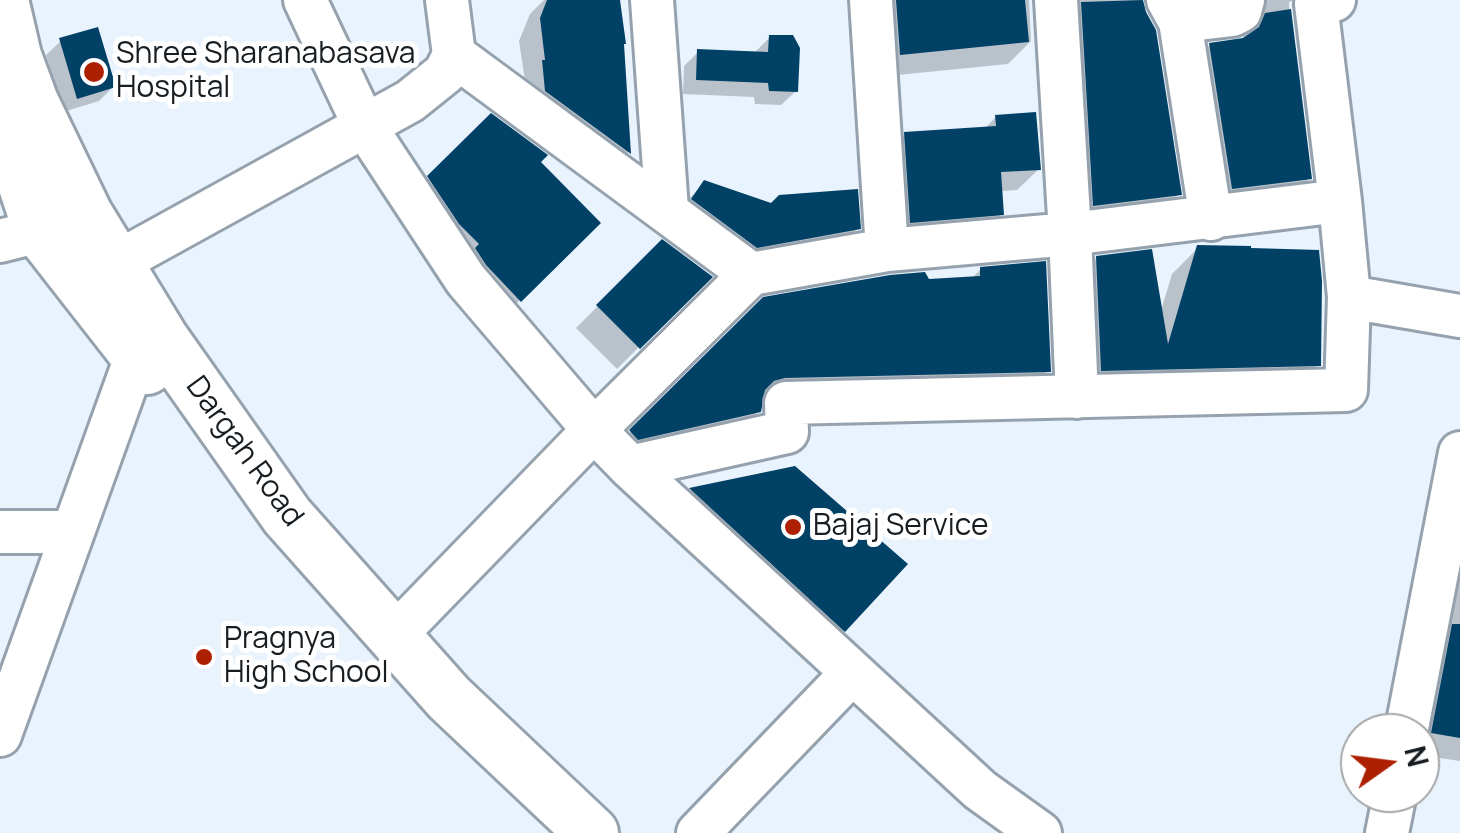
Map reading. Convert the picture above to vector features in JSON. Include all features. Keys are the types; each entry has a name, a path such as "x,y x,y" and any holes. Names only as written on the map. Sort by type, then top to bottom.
{"main road":[{"name":"Dargah Road","path":"2,0 15,56 32,102 42,228"},
{"name":"Dargah Road","path":"0,111 42,228 272,540 410,697 556,833"},
{"name":"Dargah Road","path":"42,228 116,263 163,340 287,516 449,698 592,833"}],"street":[{"path":"305,0 364,125 466,280 594,430 980,790 1040,833"},
{"path":"116,263 422,92 445,73 454,54 446,0"},
{"path":"652,0 666,210"},
{"path":"871,0 887,250"},
{"path":"1056,0 1076,396"},
{"path":"1211,218 1174,10 1232,15 1240,11 1243,0"},
{"path":"630,467 788,432 786,403 1346,390 1350,297 1316,4 1334,0"},
{"path":"454,54 751,274"},
{"path":"394,636 751,274 887,250 1070,234 1340,201"},
{"path":"1350,297 1460,316"},
{"path":"0,735 136,354"},
{"path":"1410,713 1460,453"},
{"path":"0,532 73,532"},
{"path":"698,833 852,673"}],"building":[{"path":"547,0 620,0 631,154 545,91 540,18"},
{"path":"896,0 1025,0 1029,42 900,55"},
{"path":"1143,0 1156,30 1182,195 1093,206 1081,2"},
{"path":"1291,9 1312,179 1232,189 1209,43 1243,38 1259,27 1265,13"},
{"path":"98,27 116,87 77,99 59,38"},
{"path":"769,35 793,35 800,48 798,92 769,91 768,83 696,80 697,49 768,52"},
{"path":"1036,112 1041,170 1001,172 1004,215 910,223 904,132 996,126 995,115"},
{"path":"491,113 548,155 541,162 601,223 521,302 486,265 475,248 479,244 459,224 427,176"},
{"path":"704,180 771,203 779,195 858,189 861,229 757,248 691,199"},
{"path":"662,239 713,277 640,349 596,305"},
{"path":"1197,245 1319,250 1321,366 1101,371 1096,256 1152,249 1168,344"},
{"path":"1046,261 1051,372 785,378 774,381 765,390 761,412 638,440 629,430 763,297 890,275 925,272 929,279 980,276 980,267"},
{"name":"Bajaj Service","path":"795,466 908,564 845,632 689,488"},
{"path":"1452,624 1460,624 1460,738 1440,735 1440,713 1435,713"}],"place":[{"name":"Shree Sharanabasava Hospital","path":"94,72"},
{"name":"Bajaj Service","path":"793,527"},
{"name":"Pragnya High School","path":"204,657"}]}
